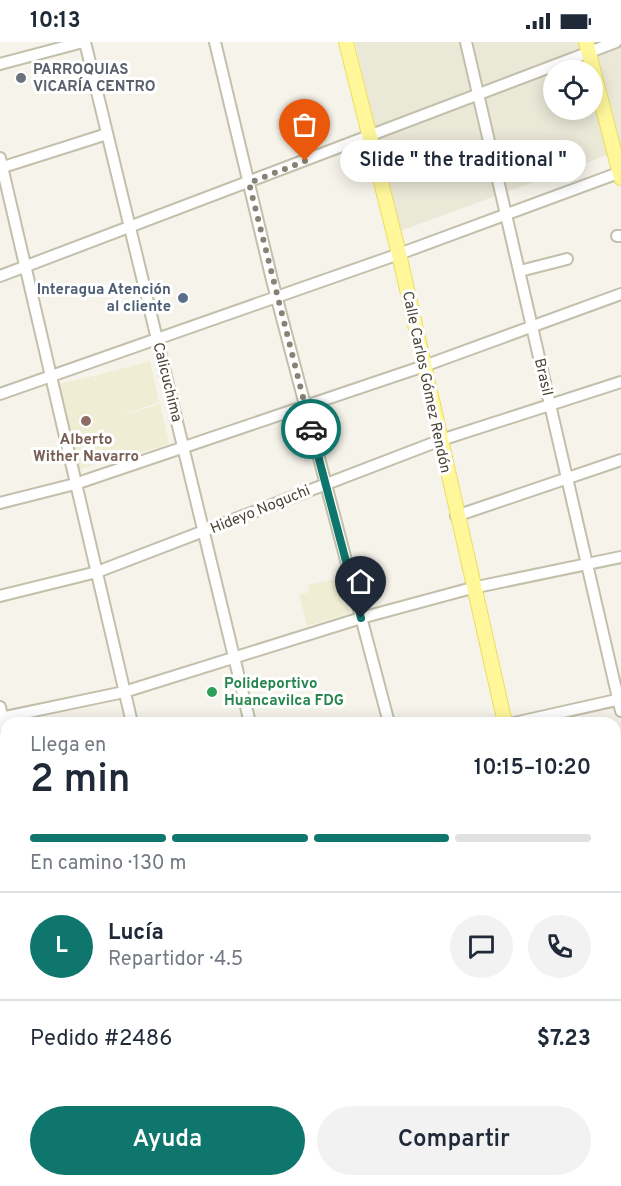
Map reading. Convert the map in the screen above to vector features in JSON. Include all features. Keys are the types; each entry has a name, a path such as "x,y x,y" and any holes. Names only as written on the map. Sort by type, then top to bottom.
{"main road":[{"name":"Calle Carlos Gómez Rendón","path":"346,42 399,254 472,588 504,717"},
{"path":"587,47 620,174"}],"street":[{"path":"0,64 84,42"},
{"name":"Calicuchima","path":"84,42 249,717"},
{"path":"215,42 277,297 387,717"},
{"name":"Brasil","path":"466,42 621,711"},
{"path":"0,276 479,95 587,47 616,42"},
{"path":"107,134 1,165 130,717"},
{"path":"0,394 620,174"},
{"path":"520,271 567,259"},
{"path":"0,503 75,484 424,366 621,294"},
{"name":"Hideyo Noguchi","path":"0,596 96,572 325,483 441,441 621,382"},
{"path":"456,516 621,460"},
{"path":"1,714 124,692 361,618 472,588 621,557"},
{"path":"542,717 620,700"}],"shaded area":[{"path":"355,42 621,42 621,150 400,231"},
{"path":"150,361 159,402 115,418 160,404 169,444 116,460 111,444 114,457 79,470 58,384 94,376 99,395 95,376"},
{"path":"341,578 350,613 307,626 299,595 309,592 308,585"}],"way so far":[{"path":"305,161 249,183 311,429"}],"place":[{"name":"PARROQUIAS VICARÍA CENTRO","path":"21,78"},
{"name":"Slide \" the traditional \"","path":"305,161"},
{"name":"Interagua Atención al cliente","path":"183,298"},
{"name":"Alberto Wither Navarro","path":"86,421"},
{"name":"Polideportivo Huancavilca FDG","path":"212,692"}],"route":[{"path":"311,429 361,618"}]}
